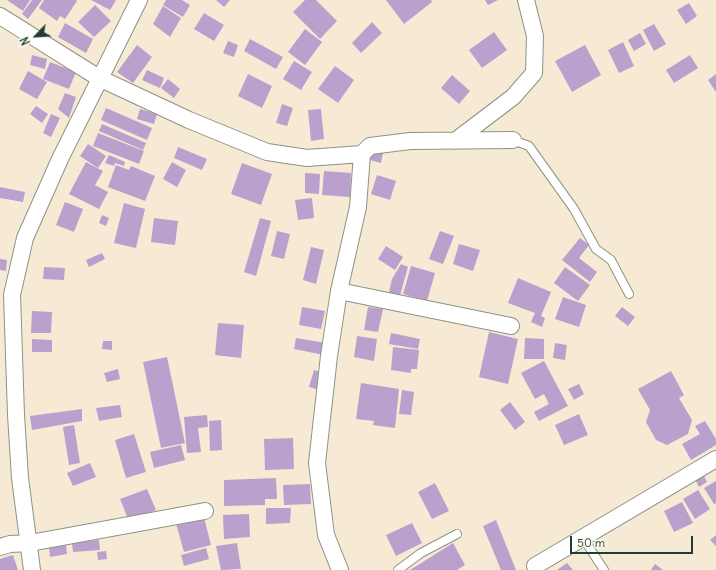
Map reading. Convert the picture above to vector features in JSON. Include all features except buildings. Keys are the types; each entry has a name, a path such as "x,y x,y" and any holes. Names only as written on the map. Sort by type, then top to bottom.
{"street":[{"path":"32,570 30,543 20,478 6,293 25,238 60,159 139,0"},
{"path":"455,141 513,97 534,73 535,36 526,0"},
{"path":"0,16 99,78 189,120 267,152 307,158 362,154"},
{"path":"340,570 326,535 317,463 329,356 339,290 358,207 362,154 370,146 410,141 513,140"},
{"path":"339,290 511,326"},
{"path":"535,566 716,459"},
{"path":"0,547 10,544 30,543 205,511"}],"lane":[{"path":"513,140 529,146 574,209 596,249 611,260 630,294"},
{"path":"398,570 421,553 457,534"},
{"path":"583,538 604,570"}]}
